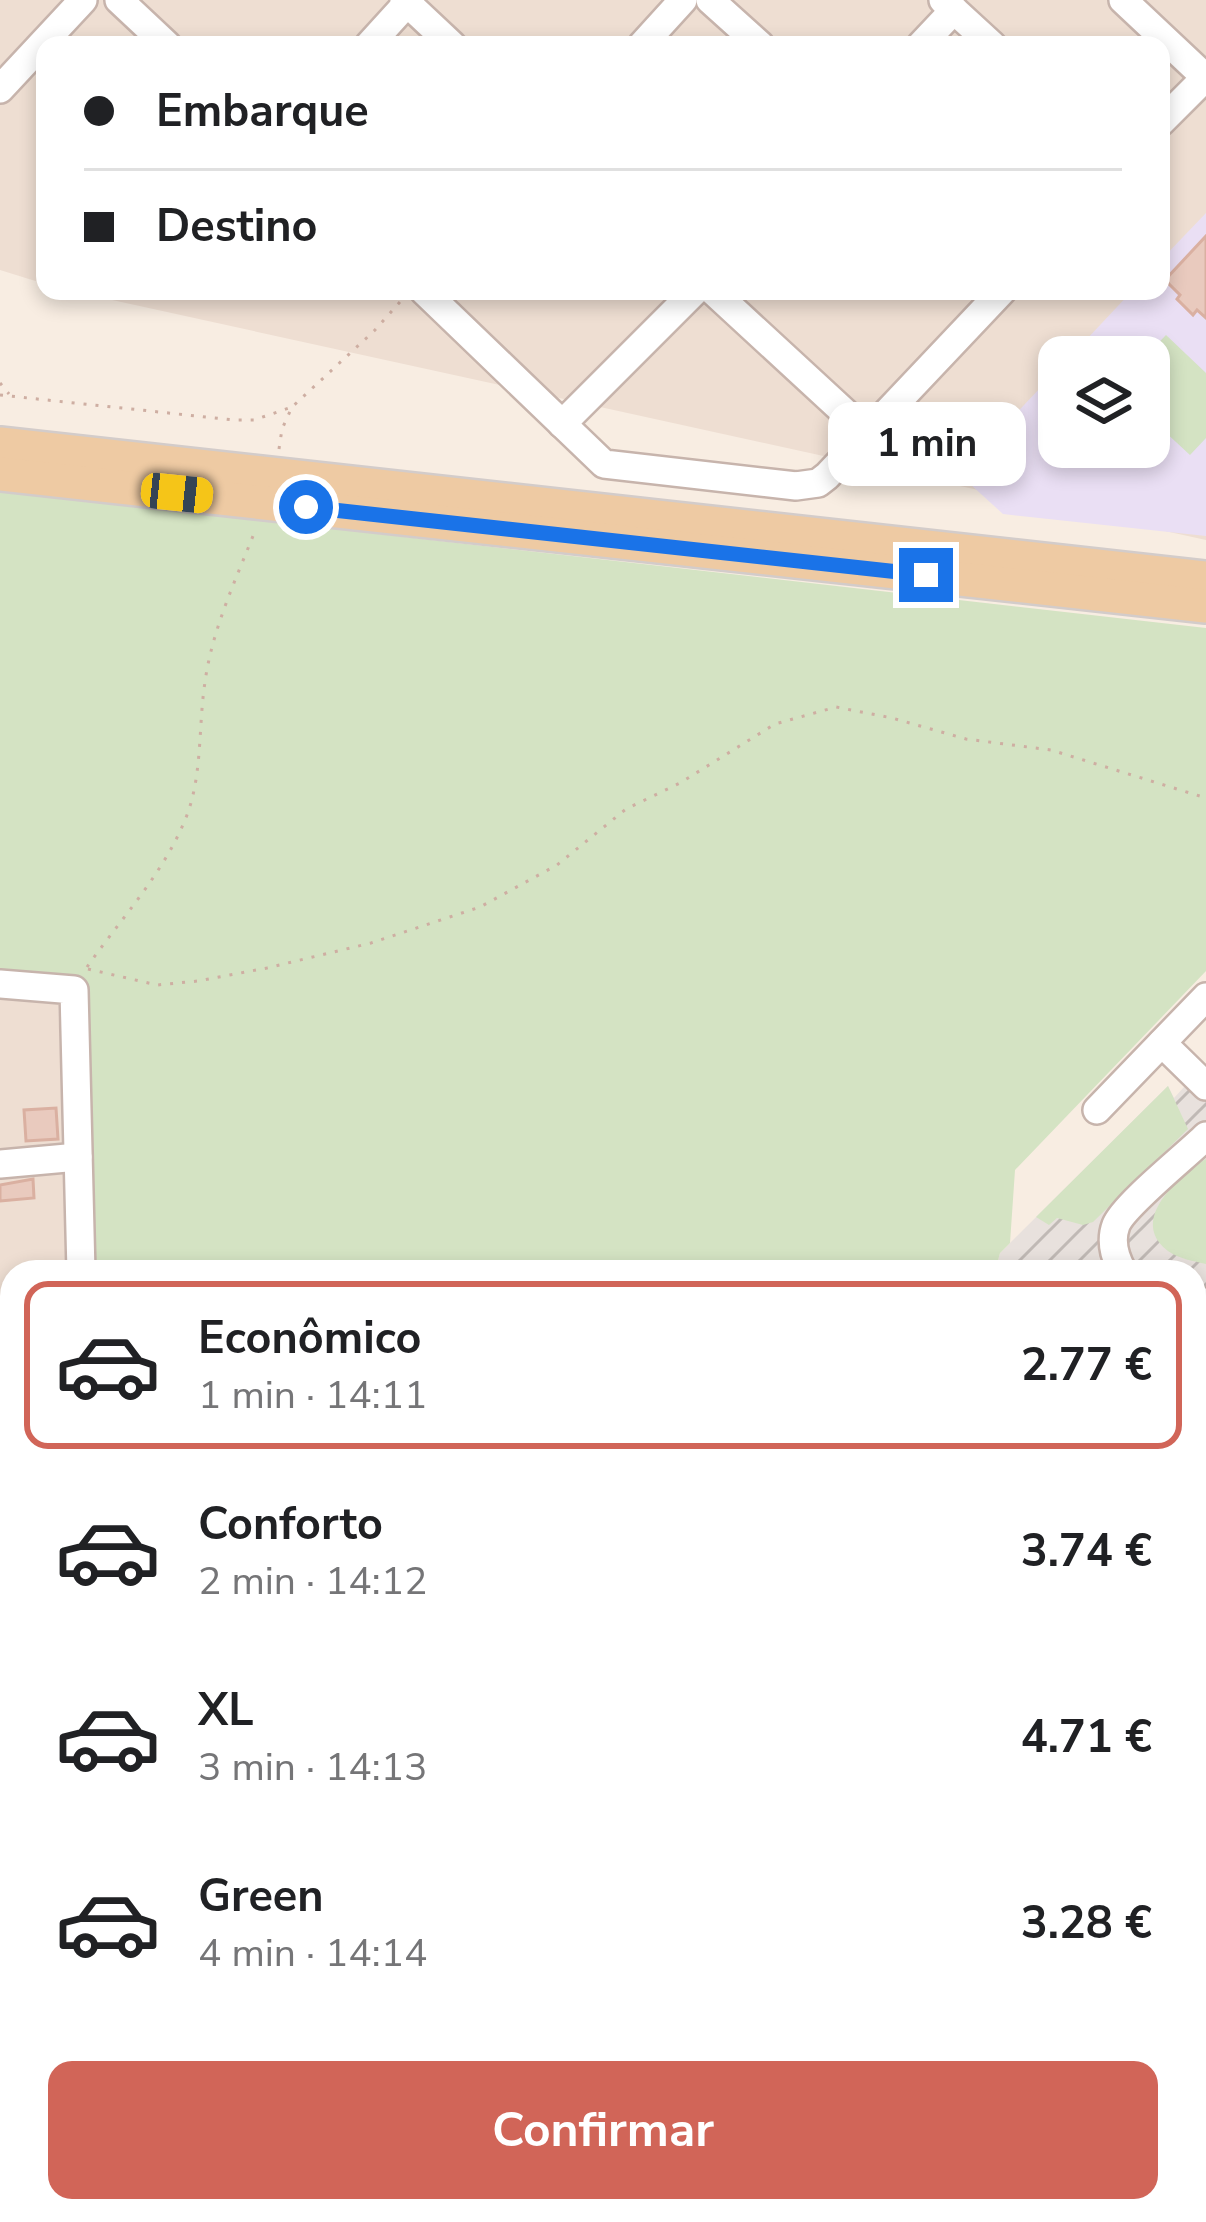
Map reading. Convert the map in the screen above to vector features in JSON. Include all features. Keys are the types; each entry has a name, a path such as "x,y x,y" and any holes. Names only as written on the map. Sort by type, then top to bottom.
{"main road":[{"path":"0,444 1206,578"},
{"path":"0,474 1206,606"}],"street":[{"path":"49,36 83,0"},
{"path":"119,0 157,36"},
{"path":"650,36 683,0"},
{"path":"710,0 750,36"},
{"path":"1123,0 1162,36"},
{"path":"377,36 407,1 443,36"},
{"path":"927,36 949,5 982,36"},
{"path":"1170,44 1206,77 1170,113"},
{"path":"0,89 36,50"},
{"path":"433,300 604,464 796,486 818,483 993,300"},
{"path":"562,424 685,300"},
{"path":"723,300 868,433"},
{"path":"0,984 80,979 81,1260"},
{"path":"1097,1110 1206,997"},
{"path":"1162,1043 1200,1081"},
{"path":"1118,1260 1114,1231 1118,1221 1206,1137"},
{"path":"0,1164 78,1157"}],"path":[{"path":"278,457 282,429 292,407 402,300"},
{"path":"0,383 10,396"},
{"path":"0,395 234,420 254,420 292,407"},
{"path":"80,979 156,874 185,821 195,791 205,677 228,598 266,503"},
{"path":"80,979 157,985 198,981 371,943 480,907 557,865 626,808 680,783 775,724 836,707 966,739 1051,750 1206,798"},
{"path":"0,1809 0,1819"}],"shaded area":[{"path":"0,0 1206,0 1206,540 112,300 1170,300 1170,36 36,36 36,281 0,270"},
{"path":"1206,213 1206,536 1003,514 959,474 1038,390 1038,468 1170,468 1170,336 1090,336 1124,300 1170,300 1170,251"},
{"path":"0,996 58,1002 64,1145 0,1150"},
{"path":"1206,1063 1206,1260 998,1260 1168,1086 1174,1098"},
{"path":"66,1175 70,1260 0,1260 0,1178"}],"green space":[{"path":"1170,339 1206,373 1206,438 1190,455 1170,436"},
{"path":"0,491 1206,628 1206,971 1015,1170 1010,1243 998,1260 92,1260 79,992 0,974"},
{"path":"1168,1086 1188,1129 1093,1222 1083,1225 1057,1218 1049,1225 1036,1217"},
{"path":"1206,1159 1206,1260 1190,1260 1168,1251 1159,1243 1153,1226 1168,1191"}],"building":[{"path":"1206,236 1206,318 1197,310 1193,315 1177,299 1180,295 1170,285 1170,275"},
{"path":"56,1108 58,1139 26,1141 24,1110"},
{"path":"33,1179 34,1198 0,1201 0,1185"}],"route":[{"path":"306,507 926,575"}]}
